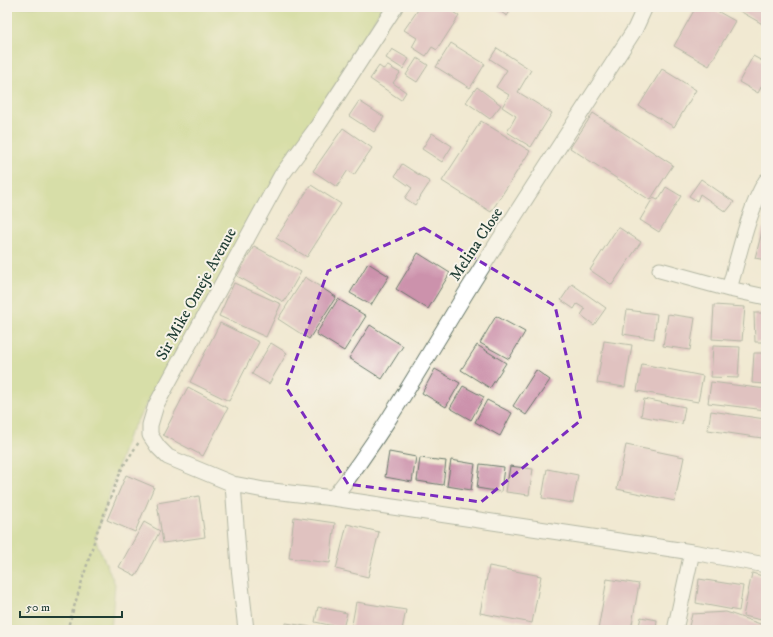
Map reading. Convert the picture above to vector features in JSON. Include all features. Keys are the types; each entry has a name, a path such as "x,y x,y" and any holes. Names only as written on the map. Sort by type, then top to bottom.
{"street":[{"name":"Sir Mike Omeje Avenue","path":"150,425 156,405 281,176 319,124 395,7"},
{"name":"Melina Close","path":"333,498 354,472 396,410 469,288 635,29 644,7"},
{"path":"729,289 752,212 766,181"},
{"path":"660,270 766,298"},
{"path":"150,425 150,436 168,457 233,484 264,490 333,498 692,552 766,565"},
{"path":"233,484 239,567 246,630"},
{"path":"675,630 692,552"}],"path":[{"path":"67,630 97,532 122,468 150,425"}],"highlighted area":[{"path":"424,228 555,306 581,420 481,502 348,484 286,387 328,271"}],"green space":[{"path":"7,7 382,7 128,436 95,539 115,584 111,630 7,630"}],"building":[{"path":"420,7 445,7 459,16 437,50 432,47 426,56 412,47 417,38 404,30"},
{"path":"493,7 513,7 507,16"},
{"path":"696,7 710,7 735,21 709,66 674,46"},
{"path":"740,7 766,7 766,26 738,10"},
{"path":"451,43 485,64 470,88 436,67"},
{"path":"497,48 531,70 518,92 552,113 531,147 507,132 516,116 502,107 509,95 496,87 507,70 490,59"},
{"path":"392,49 409,59 403,69 386,58"},
{"path":"753,56 766,63 766,78 758,93 739,82"},
{"path":"417,58 428,65 417,82 406,75"},
{"path":"379,66 383,69 388,66 400,73 393,83 406,92 401,100 370,79"},
{"path":"662,69 696,90 674,127 639,106"},
{"path":"477,87 501,105 490,119 466,102"},
{"path":"359,101 384,117 374,132 349,116"},
{"path":"593,113 673,165 650,200 570,148"},
{"path":"481,121 530,151 491,212 442,181"},
{"path":"343,128 372,148 354,175 348,170 337,187 313,171"},
{"path":"432,133 452,146 442,162 422,149"},
{"path":"402,164 430,182 415,205 405,198 412,188 395,176"},
{"path":"701,179 734,202 726,212 700,194 697,201 689,196"},
{"path":"311,185 341,204 307,257 276,238"},
{"path":"666,187 681,196 659,232 640,220 653,198 658,200"},
{"path":"618,227 641,242 612,285 590,270"},
{"path":"763,228 766,229 766,260 755,258"},
{"path":"254,246 301,272 284,302 237,276"},
{"path":"418,253 450,273 428,309 396,289"},
{"path":"368,263 389,276 371,305 350,293"},
{"path":"305,277 336,297 309,339 278,319"},
{"path":"234,283 281,304 266,337 219,316"},
{"path":"572,284 606,308 594,325 581,315 585,309 577,304 574,309 561,300"},
{"path":"338,299 366,316 344,351 316,334"},
{"path":"714,305 745,307 742,341 712,339"},
{"path":"627,310 657,314 654,339 623,334"},
{"path":"754,313 766,313 766,342 755,342"},
{"path":"668,314 695,318 690,350 663,346"},
{"path":"496,316 525,332 509,359 480,343"},
{"path":"220,323 259,342 229,401 190,382"},
{"path":"370,325 403,346 382,379 349,358"},
{"path":"604,341 632,345 625,387 597,383"},
{"path":"271,343 287,353 269,384 252,374"},
{"path":"477,345 506,363 490,388 461,370"},
{"path":"713,346 740,347 738,378 711,377"},
{"path":"754,353 766,353 766,384 752,383"},
{"path":"642,364 703,376 698,402 637,391"},
{"path":"435,369 460,383 446,407 422,393"},
{"path":"536,370 550,380 526,415 513,406"},
{"path":"711,382 766,389 766,410 708,403"},
{"path":"463,386 484,397 471,420 450,408"},
{"path":"188,387 228,408 203,456 163,435"},
{"path":"644,399 685,407 682,424 641,416"},
{"path":"487,400 512,413 500,436 475,422"},
{"path":"711,411 765,419 762,438 708,430"},
{"path":"626,445 684,457 675,501 617,489"},
{"path":"389,452 416,457 412,482 385,477"},
{"path":"420,458 446,461 443,485 417,481"},
{"path":"451,460 475,464 471,490 447,486"},
{"path":"480,464 504,467 501,492 477,488"},
{"path":"510,466 533,469 529,495 506,492"},
{"path":"547,469 578,475 573,503 542,498"},
{"path":"126,475 154,487 135,532 107,520"},
{"path":"199,496 205,537 163,543 157,503"},
{"path":"294,517 335,523 330,563 289,558"},
{"path":"144,522 160,531 136,576 119,567"},
{"path":"347,524 379,532 368,577 336,569"},
{"path":"489,566 541,576 532,623 480,613"},
{"path":"752,573 766,577 766,621 743,616"},
{"path":"607,579 639,584 631,630 598,630"},
{"path":"699,579 743,586 739,611 696,603"},
{"path":"356,602 406,610 402,630 351,630"},
{"path":"318,607 347,613 343,628 315,622"},
{"path":"726,612 766,626 766,630 688,630 692,614"},
{"path":"641,617 657,620 656,630 638,630"},
{"path":"286,623 324,629 324,630 285,630"}]}
